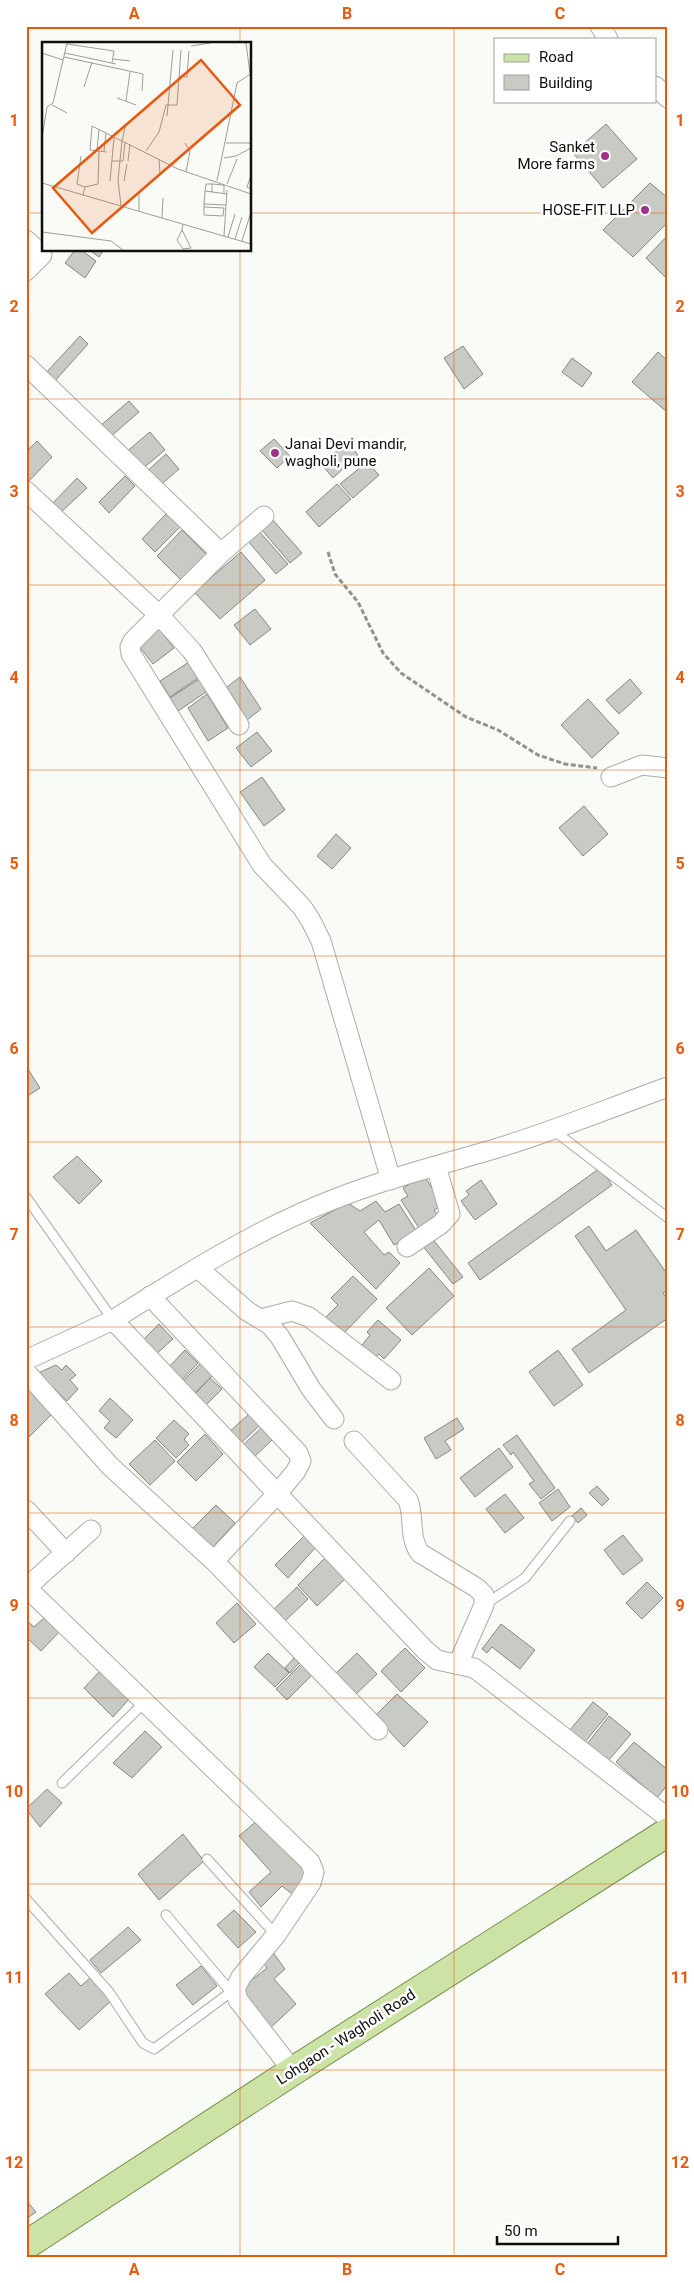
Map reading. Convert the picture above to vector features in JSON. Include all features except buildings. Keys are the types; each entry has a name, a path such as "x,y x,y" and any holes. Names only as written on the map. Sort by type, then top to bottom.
{"main road":[{"name":"Lohgaon - Wagholi Road","path":"26,2245 293,2071 668,1832"}],"street":[{"path":"600,26 607,38"},
{"path":"656,87 668,98"},
{"path":"26,240 42,256 26,271"},
{"path":"26,366 221,553"},
{"path":"26,491 160,616 201,662 239,725"},
{"path":"264,516 221,553 133,641 130,647 131,654 262,865 302,907 311,921 320,941 391,1180"},
{"path":"610,777 642,765 668,768"},
{"path":"26,1360 113,1320 198,1268 273,1227 331,1200 436,1166 503,1147 668,1087"},
{"path":"407,1247 441,1224 450,1214 436,1166"},
{"path":"198,1268 247,1311 262,1319 280,1337 311,1389 334,1420"},
{"path":"150,1296 298,1452 301,1461 296,1471 277,1494 214,1561"},
{"path":"262,1319 292,1311 309,1316 391,1380"},
{"path":"113,1320 425,1650 437,1660 474,1668 668,1818"},
{"path":"26,1372 110,1466 214,1561 378,1730"},
{"path":"354,1441 408,1500 411,1508 414,1545 420,1553 477,1588 484,1595 484,1605 458,1664"},
{"path":"26,1510 66,1553"},
{"path":"90,1530 26,1588 310,1862 314,1872 311,1883 276,1935 233,1990 238,2000 293,2071"}],"lane":[{"path":"552,1129 668,1218"},
{"path":"26,1197 113,1320"},
{"path":"484,1605 525,1578 570,1521"},
{"path":"62,1783 145,1702"},
{"path":"208,1858 276,1935"},
{"path":"26,1899 110,1992 143,2043 154,2049 233,1990 166,1915"}],"path":[{"path":"328,552 335,574 358,602 383,653 401,673 466,717 498,730 538,755 566,764 599,769 610,777"}],"place":[{"name":"Sanket More farms","path":"605,156"},
{"name":"HOSE-FIT LLP","path":"645,210"},
{"name":"Janai Devi mandir, wagholi, pune","path":"275,453"}]}
